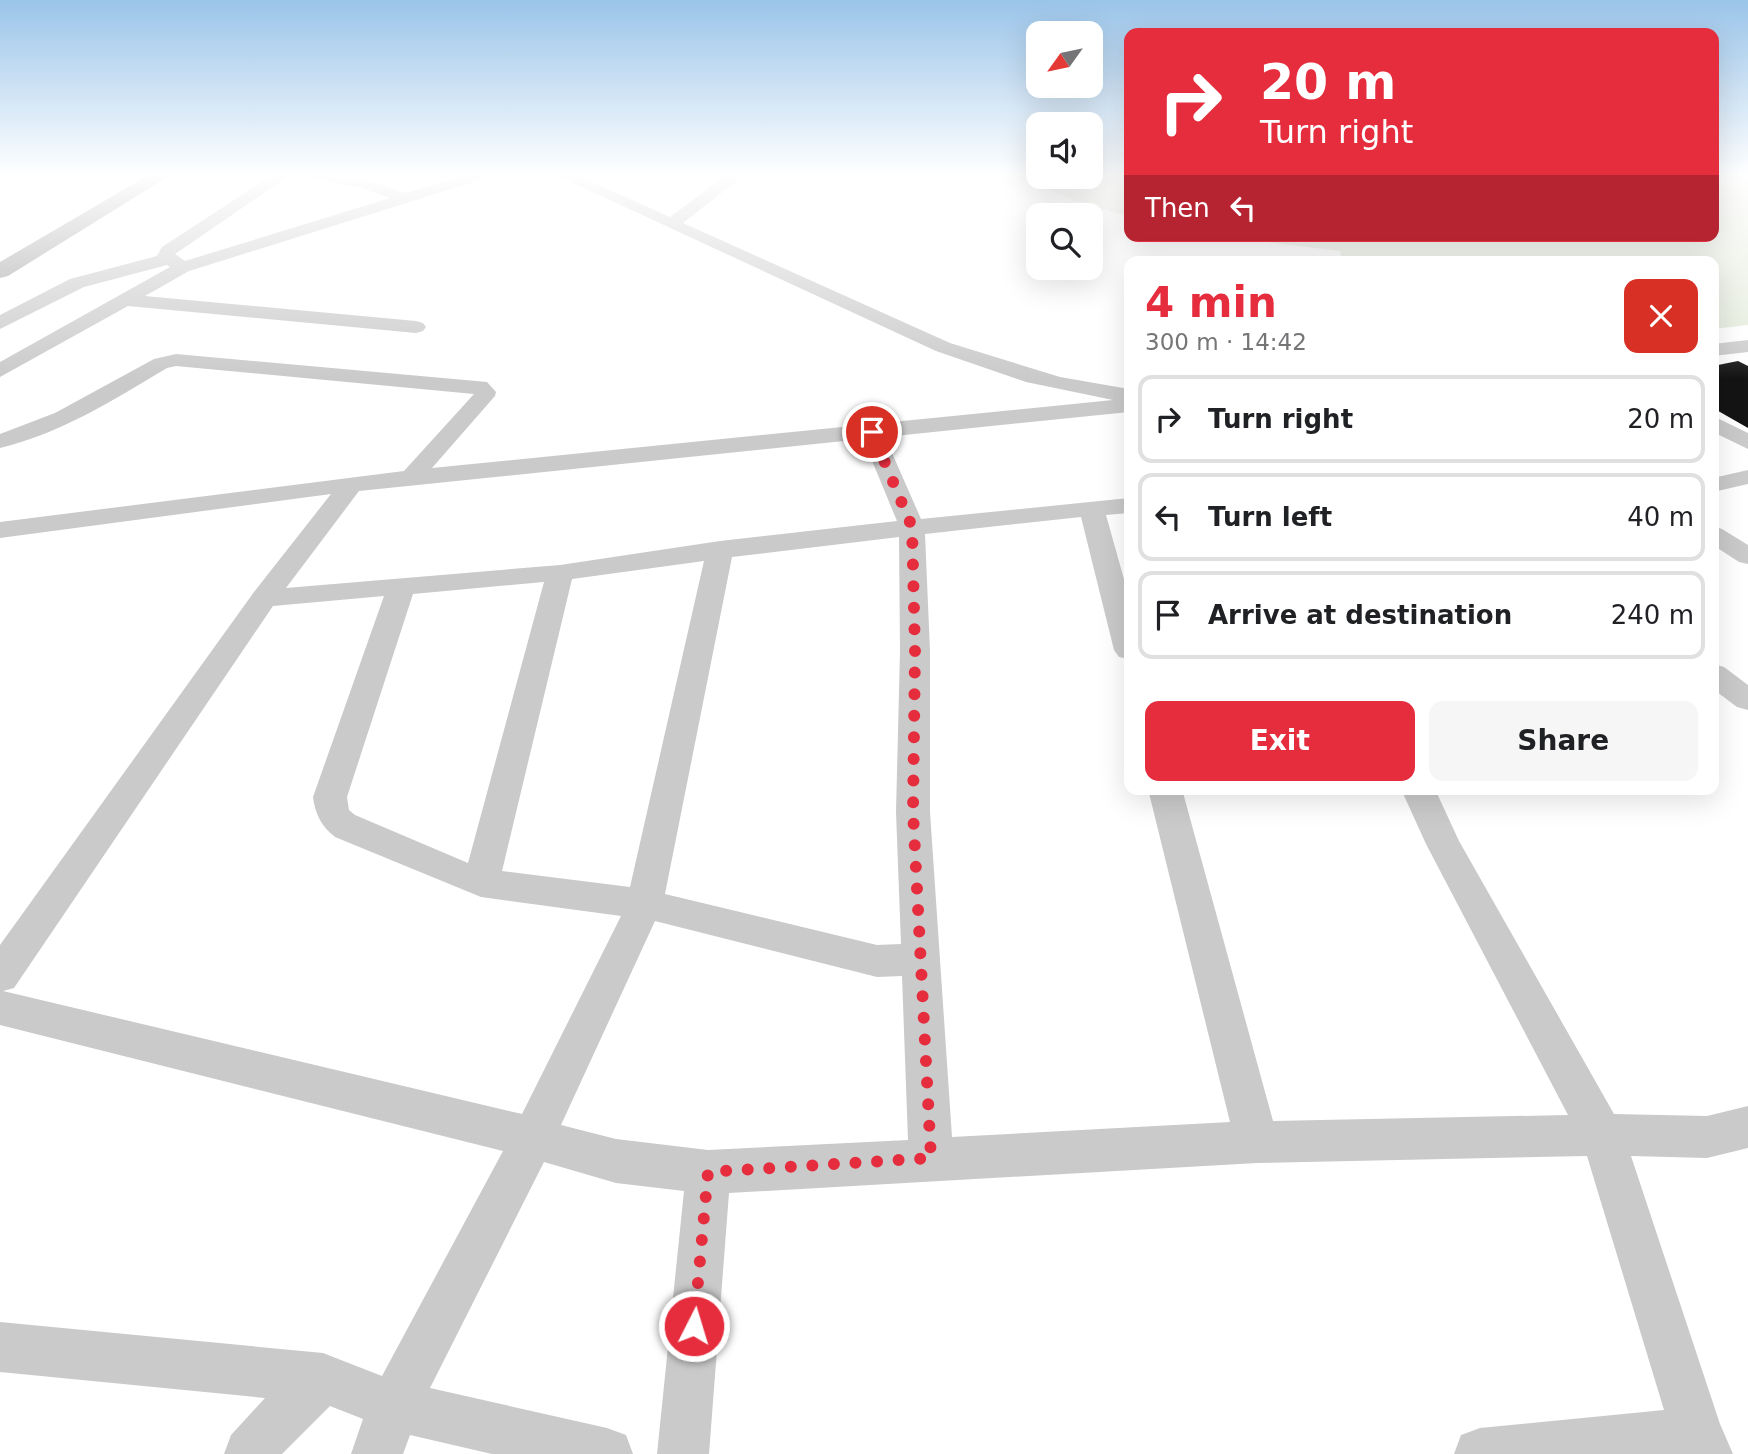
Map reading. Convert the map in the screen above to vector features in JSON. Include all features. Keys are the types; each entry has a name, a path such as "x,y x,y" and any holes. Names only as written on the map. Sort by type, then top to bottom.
{"main road":[{"path":"0,259 26,244"},
{"path":"0,271 46,244"}],"street":[{"path":"176,263 166,256 168,251 179,244"},
{"path":"0,323 77,283 176,263 242,244"},
{"path":"715,244 943,347 990,364 1049,380 1124,394"},
{"path":"0,371 123,300 176,263"},
{"path":"123,300 416,327"},
{"path":"1719,350 1744,349"},
{"path":"0,441 21,436 58,421 161,363 176,360 479,387 485,392 484,396 411,478"},
{"path":"0,530 351,484 1124,406"},
{"path":"1719,426 1748,442"},
{"path":"872,432 912,527 915,651 913,812 931,1158"},
{"path":"1719,484 1748,477"},
{"path":"0,976 264,598 351,484"},
{"path":"264,598 401,589 559,573 719,549 1124,506"},
{"path":"1092,510 1124,631"},
{"path":"1719,538 1748,556"},
{"path":"377,1454 394,1406 533,1138 645,904 719,549"},
{"path":"481,883 559,573"},
{"path":"401,589 330,797 331,809 337,821 347,828 481,883 645,904 877,961 922,959"},
{"path":"1719,678 1748,700"},
{"path":"1167,795 1257,1142"},
{"path":"1421,795 1443,844 1602,1135 1702,1443 1480,1454"},
{"path":"0,1008 533,1138 616,1161 708,1172 1257,1142 1602,1135 1707,1137 1748,1128"},
{"path":"683,1454 708,1172"},
{"path":"0,1347 323,1378 394,1406 607,1454"},
{"path":"250,1454 268,1430 323,1378"}],"green space":[{"path":"1280,244 1748,244 1748,325 1719,328 1719,256 1341,256 1340,251"}],"building":[{"path":"1738,361 1748,366 1748,428 1719,411 1719,365"}],"route":[{"path":"694,1326 708,1172 931,1158 913,812 915,651 912,527 872,432"}]}
